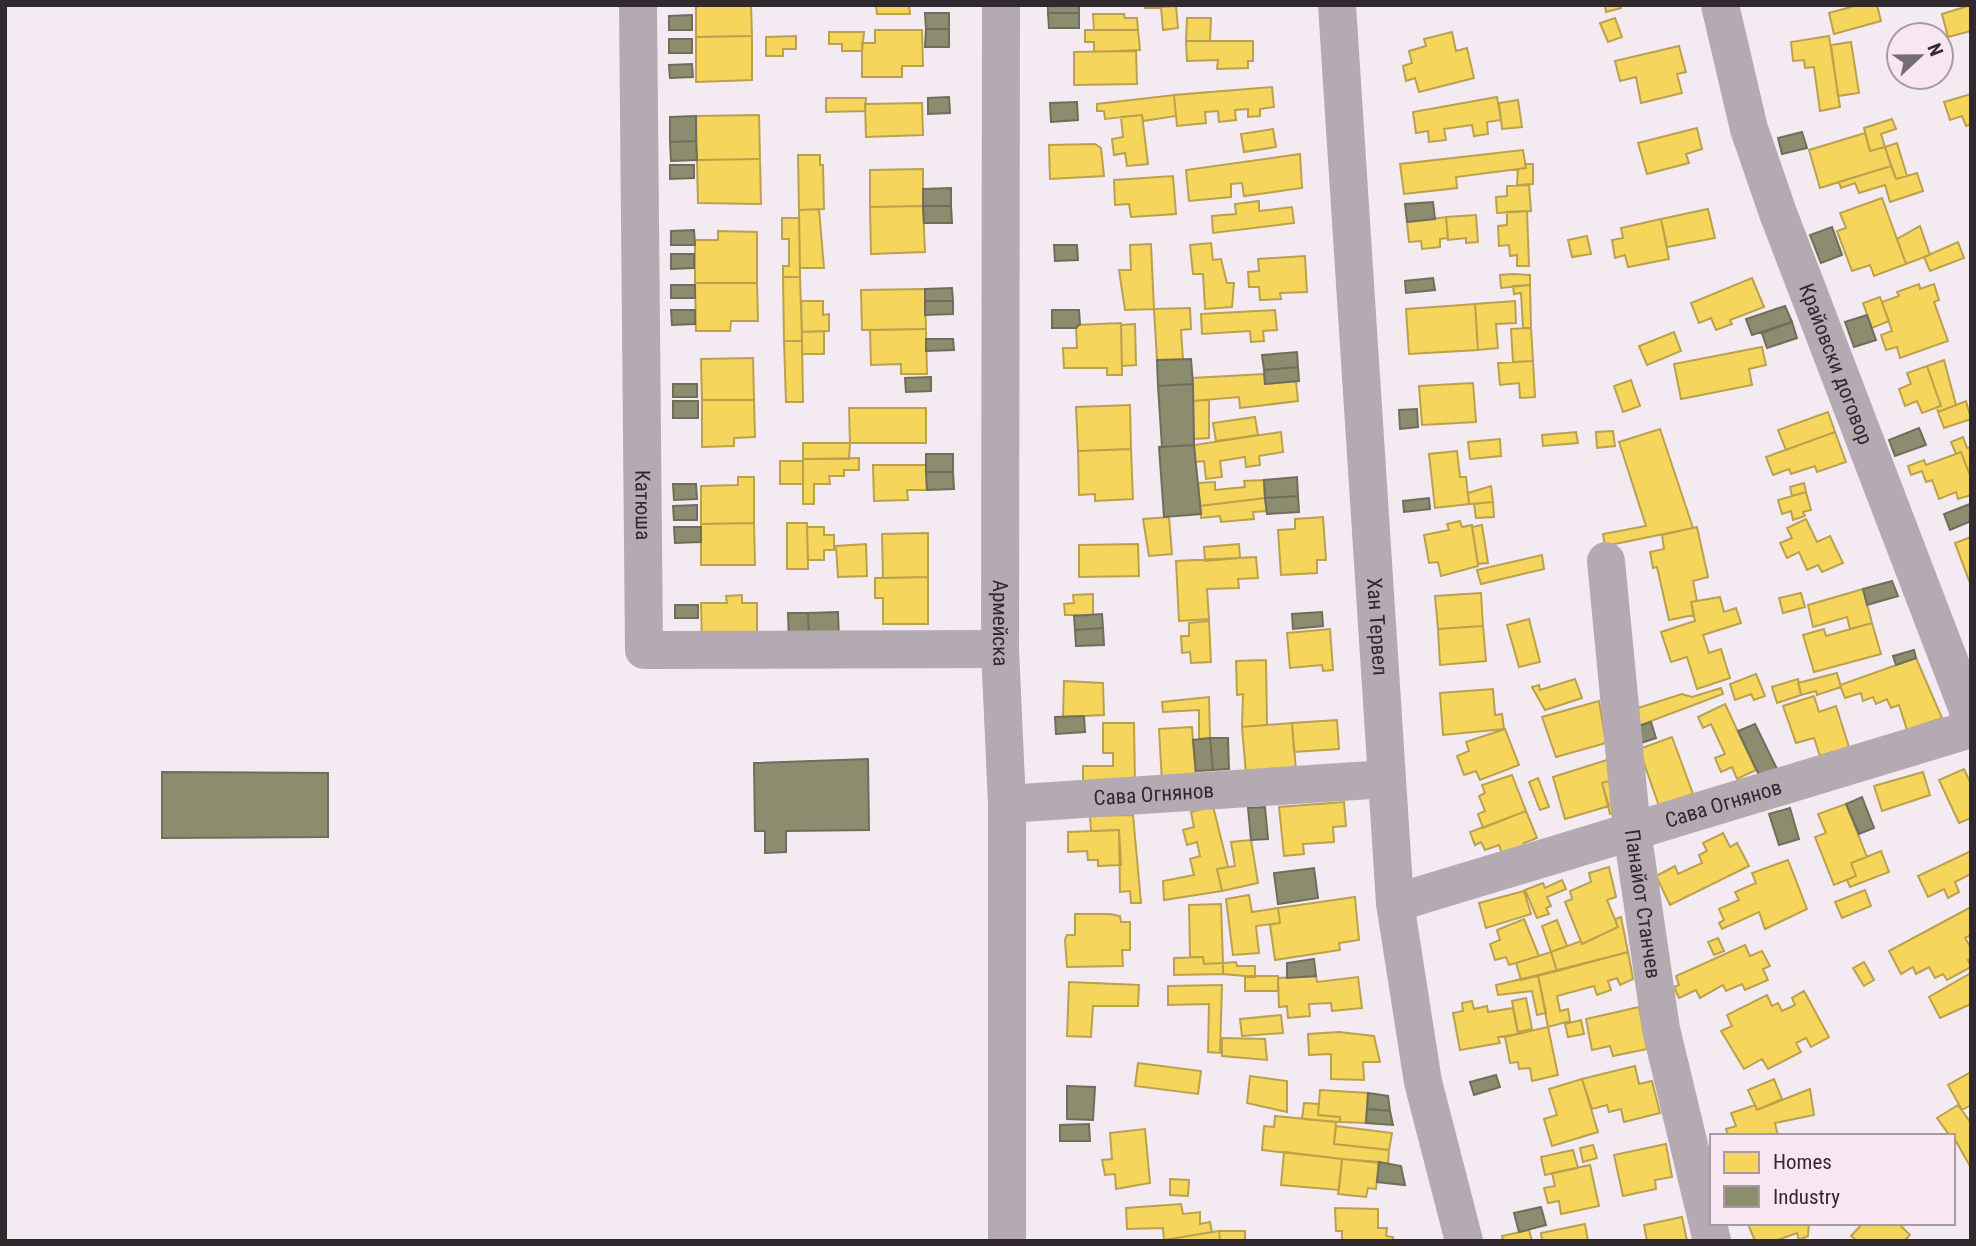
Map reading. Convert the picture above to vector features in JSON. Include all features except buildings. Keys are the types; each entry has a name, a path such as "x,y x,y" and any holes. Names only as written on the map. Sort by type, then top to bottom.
{"street":[{"name":"Катюша","path":"638,5 644,650 1000,649"},
{"name":"Армейска","path":"1001,5 1000,649 1007,804 1007,1241"},
{"name":"Хан Тервел","path":"1337,5 1395,903 1423,1082 1464,1241"},
{"name":"Крайовски договор","path":"1720,5 1749,129 1967,699"},
{"name":"Панайот Станчев","path":"1606,561 1632,831 1661,1029 1712,1241"},
{"name":"Сава Огнянов","path":"1395,903 1971,729"},
{"name":"Сава Огнянов","path":"1007,804 1386,779"}]}
